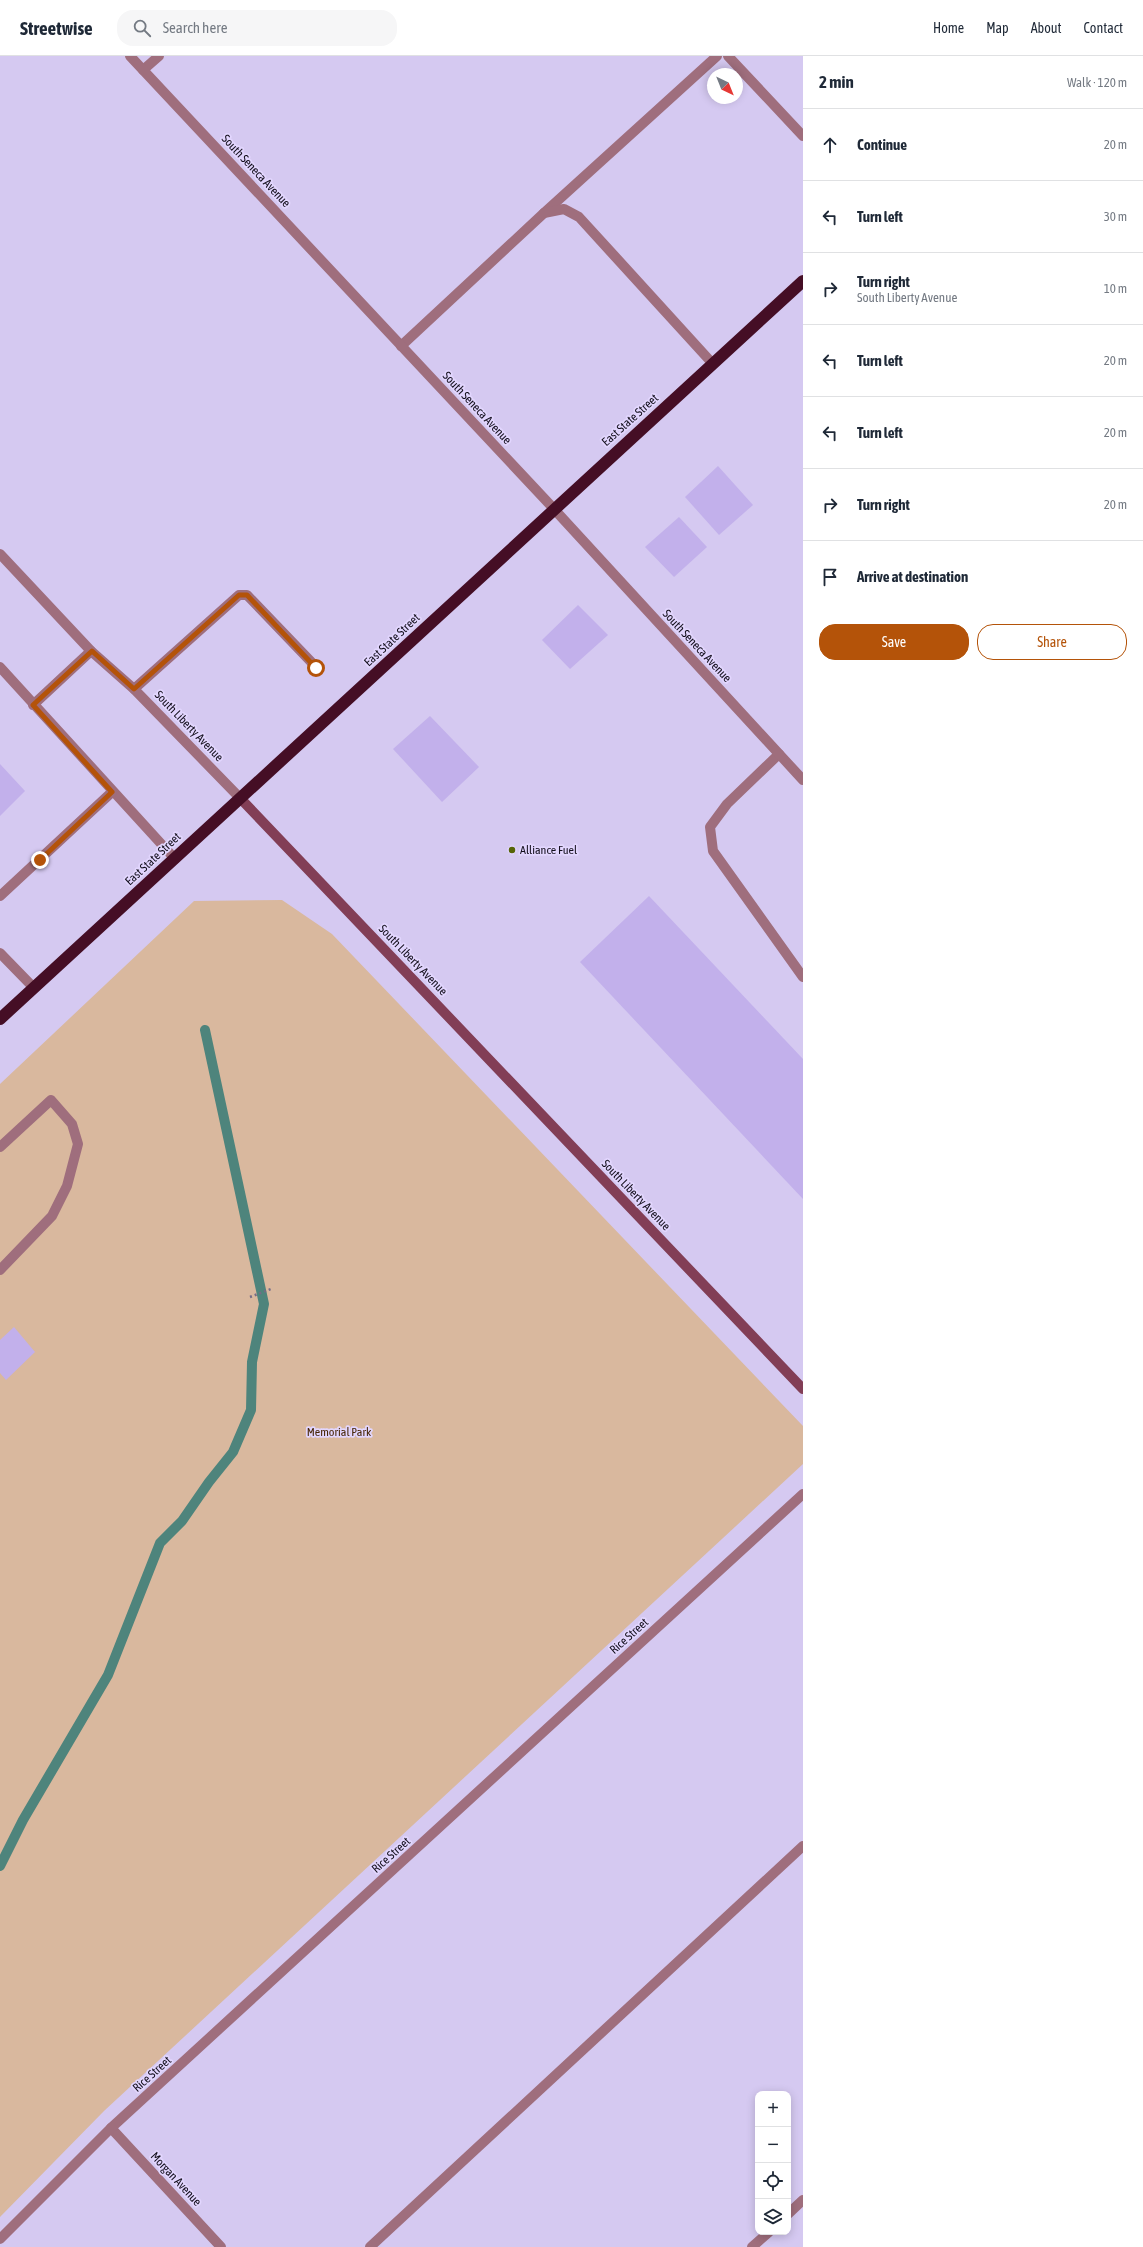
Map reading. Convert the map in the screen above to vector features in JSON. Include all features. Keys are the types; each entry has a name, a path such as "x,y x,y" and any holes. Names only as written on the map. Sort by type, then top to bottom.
{"highway":[{"name":"East State Street","path":"0,1019 803,281"}],"street":[{"name":"South Seneca Avenue","path":"130,56 554,509 803,780"},
{"path":"143,70 159,56"},
{"path":"401,346 544,213 717,56"},
{"path":"728,56 803,136"},
{"path":"544,213 564,209 579,216 713,364"},
{"name":"South Liberty Avenue","path":"0,554 92,651 134,689 240,798 803,1389"},
{"path":"134,689 239,595 247,595 316,668"},
{"path":"33,705 92,651"},
{"path":"0,667 112,792 175,859"},
{"path":"779,754 727,804 710,827 713,851 803,977"},
{"path":"0,896 112,792"},
{"path":"0,953 34,988"},
{"path":"0,1147 51,1100 72,1124 78,1144 67,1186 52,1216 0,1270"},
{"name":"Rice Street","path":"0,2239 111,2128 803,1494"},
{"path":"370,2247 803,1846"},
{"name":"Morgan Avenue","path":"111,2128 221,2247"},
{"path":"791,2211 803,2200"},
{"path":"752,2247 766,2235"}],"path":[{"path":"250,1297 271,1289"}],"green space":[{"name":"Memorial Park","path":"282,900 332,934 803,1426 803,1464 104,2111 0,2217 0,1084 194,901"}],"building":[{"path":"718,466 753,505 719,535 685,497"},
{"path":"679,517 707,547 674,577 645,547"},
{"path":"578,605 608,635 570,669 542,640"},
{"path":"430,716 479,767 442,802 393,749"},
{"path":"0,764 25,791 0,816"},
{"path":"649,896 803,1059 803,1199 580,962"},
{"path":"14,1327 35,1352 6,1380 0,1373 0,1340"}],"waterway":[{"path":"0,1866 23,1820 108,1675 160,1543 182,1521 209,1482 233,1452 251,1410 252,1362 264,1304 205,1030"}],"place":[{"name":"Alliance Fuel","path":"512,850"}],"route":[{"path":"40,860 112,792 33,705 92,651 134,689 239,595 247,595 316,668"}]}
